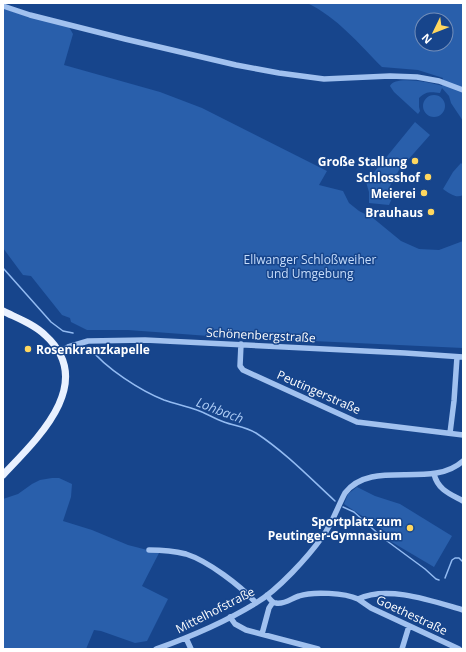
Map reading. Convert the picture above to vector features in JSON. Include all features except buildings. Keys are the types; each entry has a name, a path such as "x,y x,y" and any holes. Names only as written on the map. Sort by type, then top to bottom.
{"main road":[{"path":"3,311 35,327 45,335 60,352 66,370 65,384 61,401 47,426 35,442 3,475"}],"street":[{"path":"3,6 30,15 236,65 279,73 324,79 390,76 431,78 463,90"},
{"name":"Schönenbergstraße","path":"60,352 68,347 88,341 145,340 460,357"},
{"name":"Peutingerstraße","path":"241,344 240,366 243,370 357,422 463,435"},
{"path":"450,434 460,357"},
{"name":"Mittelhofstraße","path":"156,649 186,638 230,617 256,603 267,595 287,578 324,536 345,493 349,487 357,482 378,476 434,474 451,469 463,461"},
{"path":"434,474 435,481 441,488 463,501"},
{"path":"149,550 164,550 186,554 209,566 233,582 248,594 256,603"},
{"path":"267,595 273,602 280,603 300,596 316,593 358,598 368,594 397,594 426,599 463,610"},
{"name":"Goethestraße","path":"358,598 371,608 459,649"},
{"path":"262,634 269,608 273,602"},
{"path":"230,617 240,628 318,649"},
{"path":"402,649 409,626"},
{"path":"186,638 192,649"}],"green space":[{"path":"307,3 463,3 463,121 451,103 449,96 442,88 440,93 429,92 419,98 420,111 418,114 394,92 390,86 393,83 406,80 442,86 443,78 418,70 382,67 338,23"},
{"name":"Ellwanger Schloßweiher und Umgebung","path":"3,9 69,27 73,34 64,65 160,92 202,108 327,171 319,185 343,191 349,203 359,211 373,218 401,241 419,249 439,250 463,241 463,348 209,336 128,330 87,330 71,322 70,318 62,315 31,276 23,275 3,248"},
{"path":"434,95 438,96 444,102 444,110 438,116 434,117 430,116 424,110 423,106 424,102 430,96"},
{"path":"415,122 430,135 399,170 386,193 393,196 389,205 369,203 369,192 366,182"},
{"path":"461,163 463,165 463,195 458,196 453,195 443,189 453,172"},
{"path":"59,478 72,484 71,497 63,521 92,530 128,545 159,553 142,586 168,599 147,641 135,643 94,630 86,649 3,649 3,499 18,494 40,480"},
{"name":"Sportplatz zum Peutinger-Gymnasium","path":"357,487 375,496 400,504 452,536 434,567 390,541 392,536 344,504 348,494"}],"waterway":[{"name":"Lohbach","path":"3,268 51,322 63,331 73,333"},
{"name":"Lohbach","path":"90,348 114,371 145,391 164,400 197,410 221,421 256,433 267,440 307,474 335,501"},
{"name":"Lohbach","path":"343,507 354,512 383,538 439,580"},
{"name":"Lohbach","path":"445,578 452,560 459,558 463,562"}],"place":[{"name":"Große Stallung","path":"415,161"},
{"name":"Schlosshof","path":"428,177"},
{"name":"Meierei","path":"424,193"},
{"name":"Brauhaus","path":"431,212"},
{"name":"Rosenkranzkapelle","path":"28,349"},
{"name":"Sportplatz zum Peutinger-Gymnasium","path":"410,528"}]}
